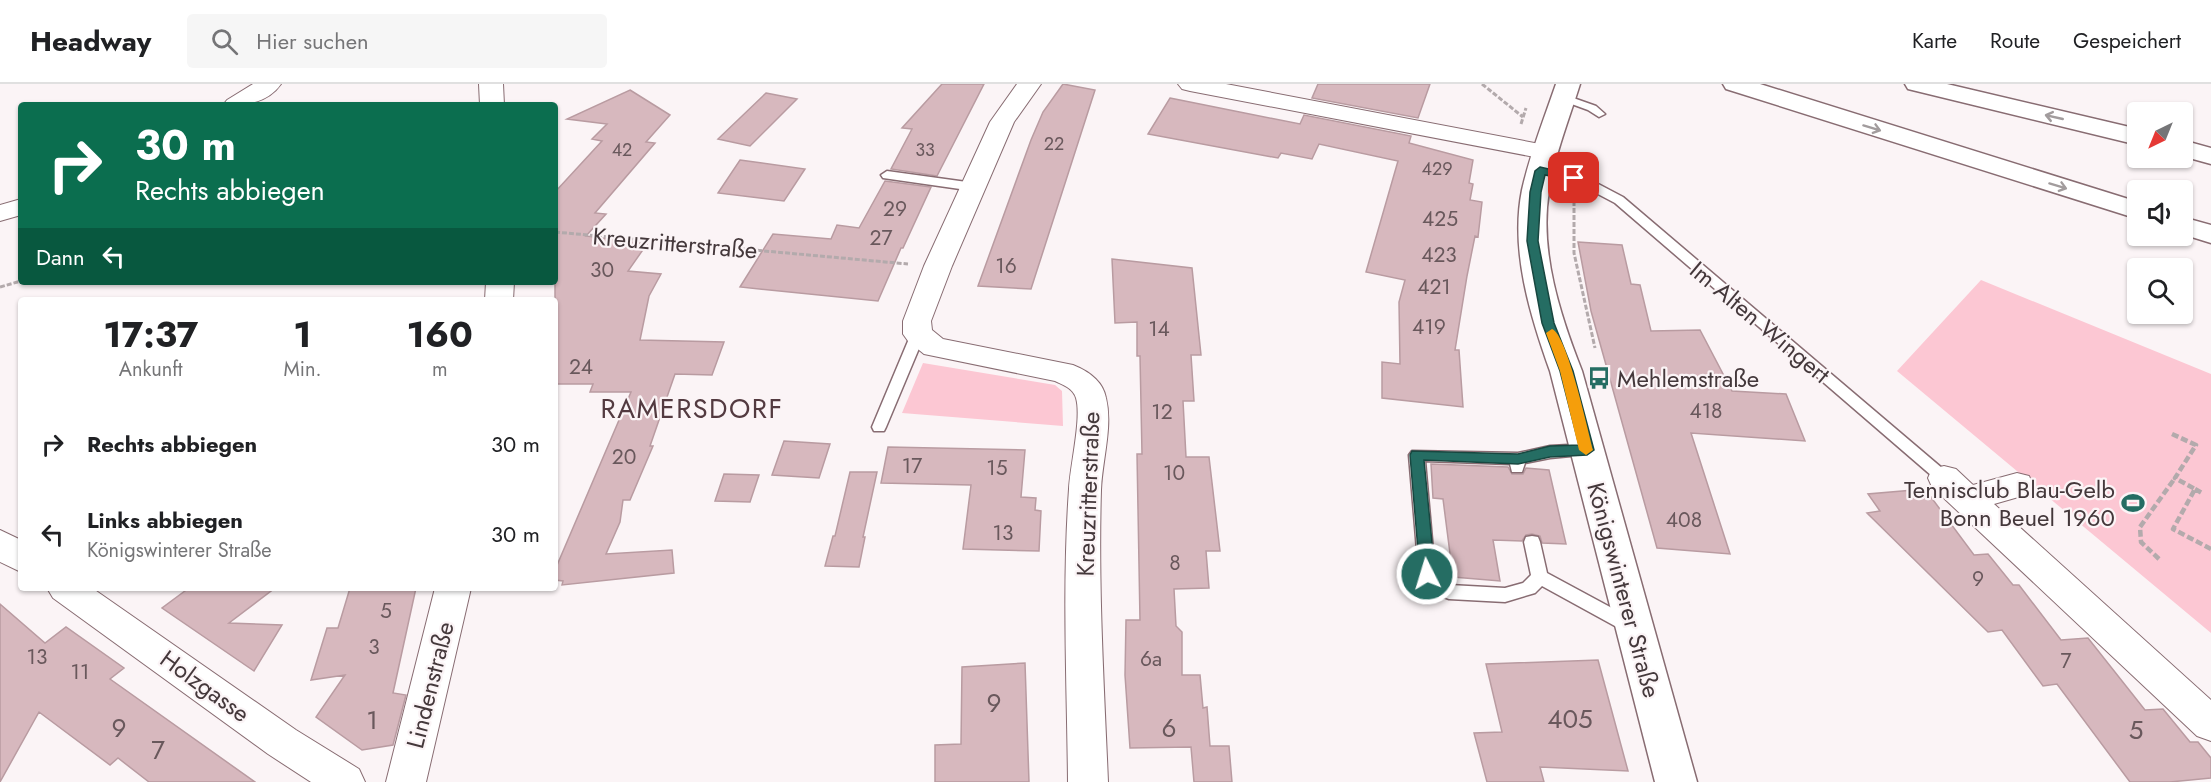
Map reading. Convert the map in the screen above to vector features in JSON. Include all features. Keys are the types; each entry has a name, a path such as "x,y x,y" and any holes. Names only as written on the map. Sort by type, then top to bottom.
{"main road":[{"path":"1735,84 2127,208"},
{"path":"1917,84 2127,134"},
{"name":"Königswinterer Straße","path":"1565,91 1542,161 1535,192 1532,241 1548,323 1566,371 1676,782"},
{"path":"2193,144 2211,146"},
{"path":"2193,151 2211,156"},
{"path":"2193,228 2211,234"}],"street":[{"path":"240,102 269,84"},
{"path":"491,84 492,102"},
{"path":"918,334 917,321 938,266 1002,122 1029,84"},
{"path":"1190,84 1542,161"},
{"path":"0,213 18,208"},
{"name":"Kreuzritterstraße","path":"918,334 934,347 1062,372 1080,380 1091,397 1092,419 1085,489 1084,634 1088,782"},
{"path":"1955,488 2017,485"},
{"name":"Im Alten Wingert","path":"1955,488 2211,724"},
{"path":"0,544 18,556"},
{"name":"Holzgasse","path":"69,591 282,742 345,782"},
{"name":"Lindenstraße","path":"406,782 452,591"}],"lane":[{"path":"1565,91 1599,114"},
{"name":"Im Alten Wingert","path":"1542,161 1619,200 1955,488"},
{"path":"888,175 974,187"},
{"path":"879,427 918,334"},
{"path":"1539,577 1529,588 1505,595 1449,592 1434,586 1427,574 1417,455 1518,463 1550,452 1587,450"},
{"path":"1532,542 1539,577"},
{"path":"1539,577 1633,628"}],"path":[{"path":"1482,84 1522,117"},
{"path":"1574,178 1574,253 1596,351"},
{"name":"Kreuzritterstraße","path":"558,232 938,266"},
{"path":"0,287 18,282"},
{"path":"2159,559 2142,546 2138,537 2140,527 2196,445 2172,434"},
{"path":"2175,478 2202,492"},
{"path":"2195,489 2173,529 2211,549"}],"shaded area":[{"name":"Tennisclub Blau-Gelb Bonn Beuel 1960","path":"1981,280 2211,374 2211,633 1897,371"},
{"path":"923,363 1055,385 1062,391 1063,426 902,413"}],"building":[{"path":"942,84 984,84 937,176 891,169 912,129 902,128"},
{"path":"1063,84 1095,90 1031,289 978,286 1031,140 1043,112"},
{"path":"1318,84 1430,84 1418,118 1312,98"},
{"path":"630,90 670,115 646,142 655,143 595,213 606,214 586,236 647,244 628,271 661,274 649,296 640,340 724,342 712,375 675,374 650,446 653,446 630,500 623,500 620,522 606,554 672,550 674,573 562,585 563,581 558,580 558,563 631,392 590,392 593,384 558,384 558,297 555,297 555,285 558,285 558,189 602,141 592,139 607,124 567,119"},
{"path":"766,93 797,99 750,146 718,139"},
{"path":"1170,98 1300,124 1304,115 1411,136 1409,143 1473,160 1469,183 1473,184 1470,200 1482,202 1478,237 1475,236 1455,350 1459,350 1463,407 1382,398 1382,362 1400,364 1399,302 1405,280 1366,272 1398,161 1319,144 1312,159 1281,153 1278,158 1148,134"},
{"path":"740,160 805,169 784,201 718,193"},
{"path":"885,181 931,187 878,301 740,287 773,234 831,239 837,225 859,228"},
{"path":"1578,242 1622,245 1631,284 1640,285 1651,331 1700,330 1732,391 1786,394 1805,441 1691,433 1730,554 1657,548 1591,311"},
{"path":"1112,259 1192,268 1201,355 1191,355 1194,401 1183,401 1186,457 1209,457 1220,551 1206,551 1209,588 1174,589 1176,626 1182,632 1182,675 1200,675 1203,708 1207,707 1210,746 1229,746 1232,782 1194,782 1191,747 1130,748 1125,675 1126,620 1140,620 1137,454 1142,454 1140,356 1137,356 1137,322 1115,323"},
{"path":"784,441 830,444 819,478 772,475"},
{"path":"888,447 1025,450 1021,497 1036,498 1035,510 1041,511 1039,551 963,549 971,485 881,483"},
{"path":"1431,464 1508,467 1512,474 1523,474 1526,468 1549,470 1566,544 1542,543 1540,536 1532,534 1526,535 1522,541 1493,540 1500,581 1453,577 1443,499 1433,498"},
{"path":"850,472 877,472 859,567 825,566 833,536 835,536"},
{"path":"724,474 759,475 750,502 715,501"},
{"path":"1925,489 1974,555 1988,554 2013,585 2019,585 2061,640 2088,638 2145,710 2163,709 2190,742 2198,742 2211,758 2211,778 2170,782 2130,782 2057,684 2043,686 2002,630 1988,632 1867,513 1880,511 1868,494"},
{"path":"185,591 271,591 229,623 282,625 254,671 162,608"},
{"path":"349,591 415,591 393,693 406,695 393,745 362,750 316,717 345,675 311,680 327,628 338,628"},
{"path":"0,604 45,643 66,627 124,668 110,679 255,782 149,782 118,758 110,765 39,712 0,782"},
{"path":"1598,660 1628,771 1540,767 1544,782 1487,782 1474,733 1502,732 1486,664"},
{"path":"1025,663 1029,782 935,782 935,745 961,744 962,667"}],"slow traffic":[{"path":"1552,333 1566,371 1586,450"}],"place":[{"name":"Mehlemstraße","path":"1599,378"},
{"name":"Tennisclub Blau-Gelb Bonn Beuel 1960","path":"2133,503"}],"district":[{"name":"RAMERSDORF","path":"692,408"}],"route":[{"path":"1427,574 1417,455 1518,459 1550,452 1587,450 1566,371 1548,323 1532,241 1535,192 1540,171 1574,178"}]}
